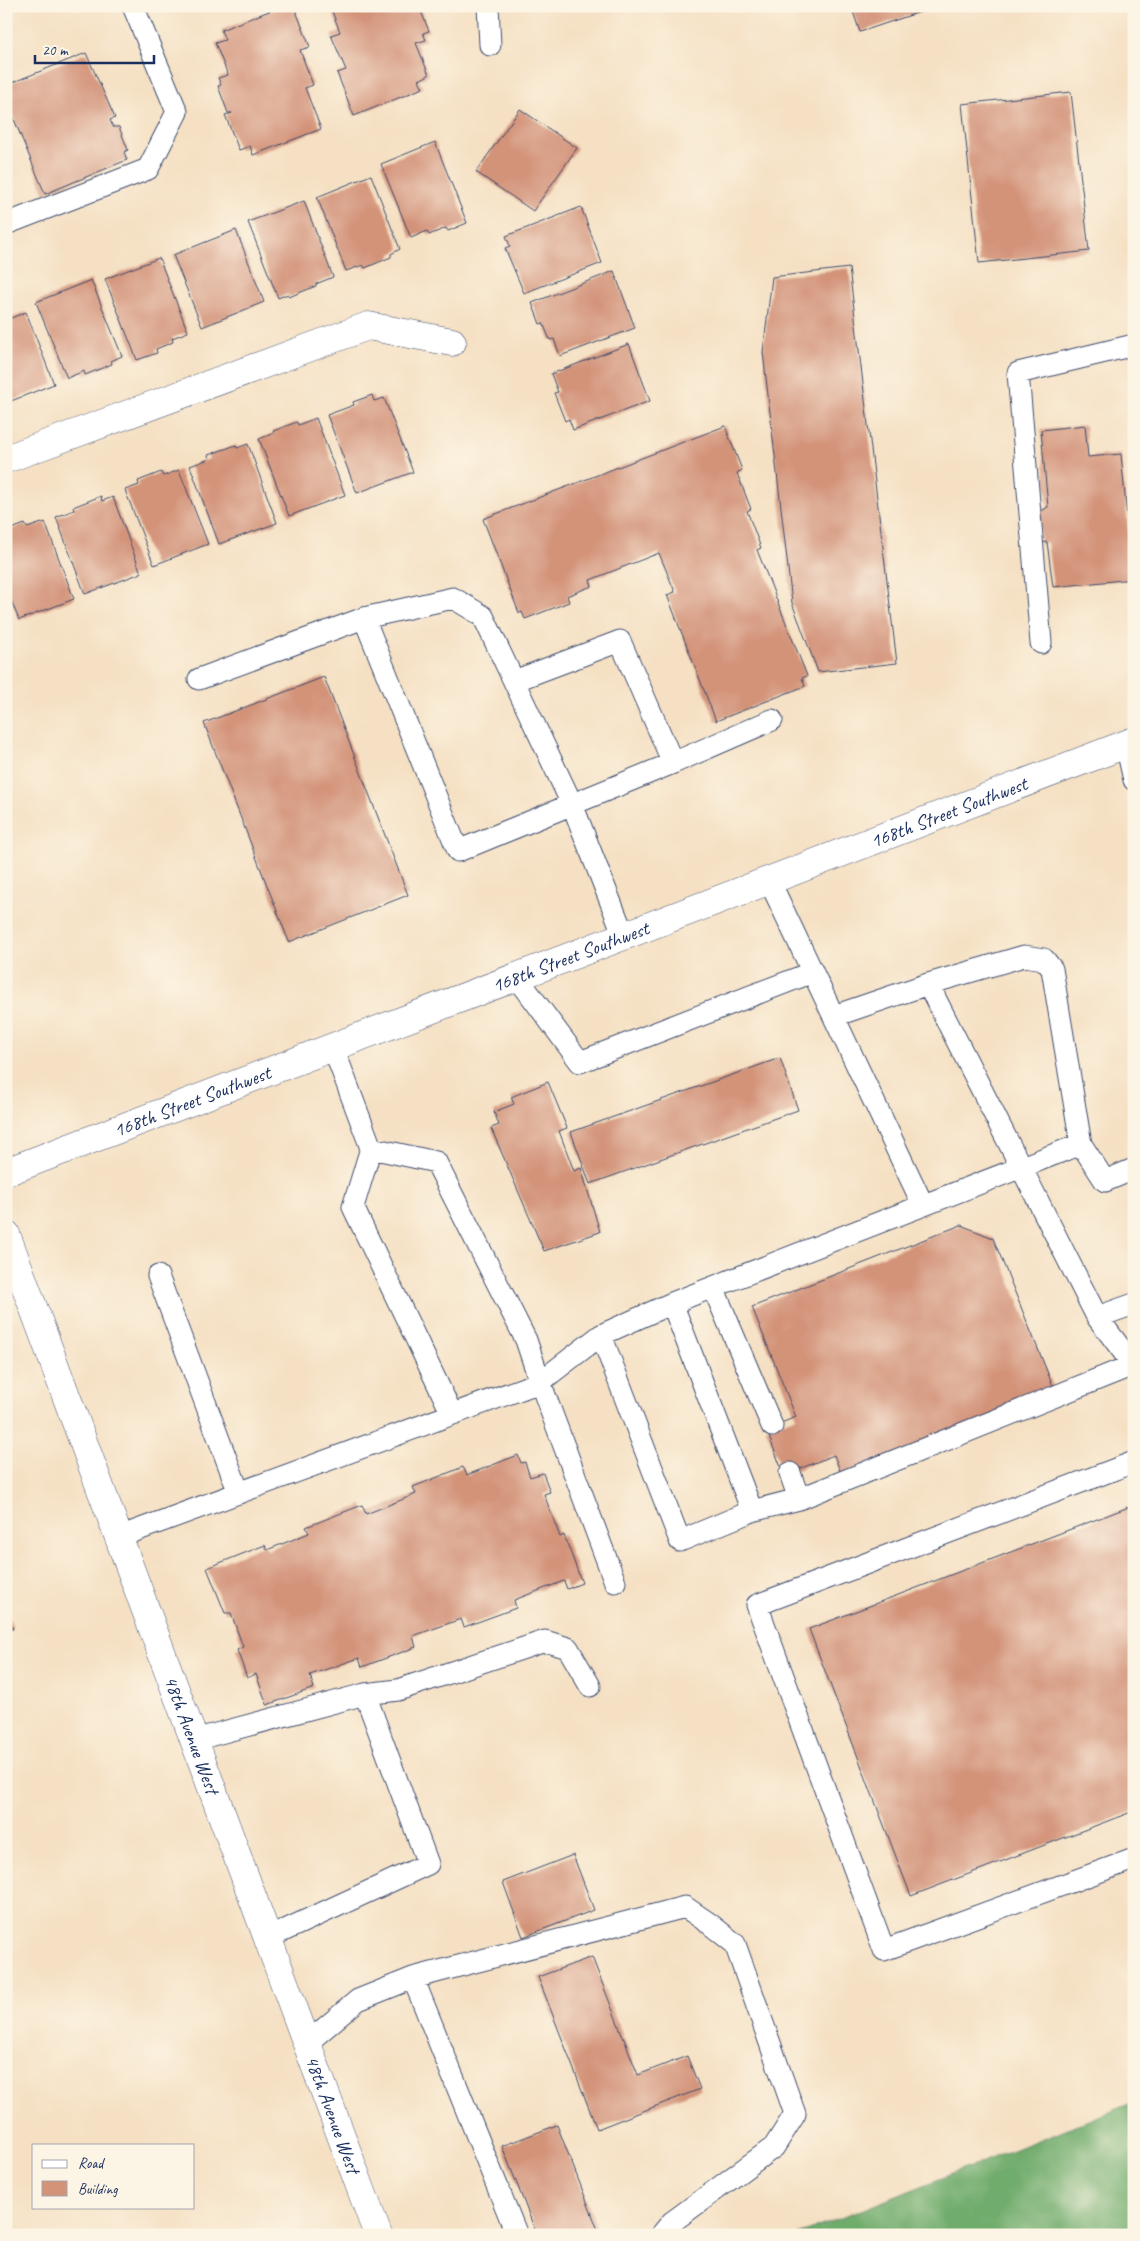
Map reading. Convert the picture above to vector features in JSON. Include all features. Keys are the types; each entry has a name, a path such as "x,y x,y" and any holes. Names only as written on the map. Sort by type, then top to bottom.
{"street":[{"path":"6,459 368,326 452,342"},
{"name":"168th Street Southwest","path":"6,1172 1130,743"},
{"name":"48th Avenue West","path":"6,1234 378,2235"}],"lane":[{"path":"6,224 148,169 177,112 133,6"},
{"path":"488,6 490,44"},
{"path":"1042,643 1018,373 1134,344"},
{"path":"199,679 364,618 453,598 483,616 572,804 624,936"},
{"path":"364,618 458,851 772,720"},
{"path":"514,681 620,641 673,762"},
{"path":"1130,743 1134,780"},
{"path":"769,880 923,1205"},
{"path":"834,1016 928,984 1024,956 1044,959 1052,969 1081,1144 1105,1180 1134,1169"},
{"path":"517,977 580,1062 813,972"},
{"path":"601,1335 680,1541 752,1511 799,1499 1134,1366 1097,1317 1019,1167 928,984"},
{"path":"332,1047 371,1148 353,1207 452,1414"},
{"path":"119,1537 540,1382 601,1335 672,1303 1081,1144"},
{"path":"371,1148 436,1162 526,1340 615,1582"},
{"path":"158,1276 239,1493"},
{"path":"713,1287 772,1426"},
{"path":"672,1303 752,1511"},
{"path":"1097,1317 1134,1304"},
{"path":"1134,1462 757,1605 884,1950 1134,1859"},
{"path":"790,1472 799,1499"},
{"path":"194,1740 365,1694 398,1690 545,1641 568,1648 590,1686"},
{"path":"268,1938 428,1864 365,1694"},
{"path":"307,2043 358,2000 413,1978 685,1907 735,1944 796,2114 774,2147 672,2222 661,2235"},
{"path":"413,1978 518,2235"}],"green space":[{"path":"1134,2102 1134,2235 798,2235"}],"building":[{"path":"282,6 294,6 310,47 300,50 313,85 305,88 321,129 253,155 250,146 239,150 225,115 232,113 228,113 218,86 221,85 218,78 228,75 215,43 225,40 221,30"},
{"path":"330,6 419,6 429,31 423,33 426,40 416,43 429,75 419,80 423,88 354,116 337,73 346,70 331,35 340,32"},
{"path":"851,6 935,6 935,7 860,32"},
{"path":"86,53 115,118 110,120 113,127 119,127 128,150 124,152 127,160 45,194 6,100 6,85"},
{"path":"1071,92 1089,251 979,263 962,104"},
{"path":"520,109 577,148 533,211 476,172"},
{"path":"435,142 467,223 448,231 446,228 429,235 427,231 411,238 381,164"},
{"path":"371,175 400,249 391,254 391,257 365,268 363,265 346,271 317,197"},
{"path":"304,201 333,277 289,297 288,294 278,298 248,222"},
{"path":"581,207 602,263 524,293 505,248 510,246 506,236"},
{"path":"236,230 264,302 202,327 173,255"},
{"path":"159,258 188,332 172,338 173,342 156,349 157,353 137,360 105,279"},
{"path":"849,268 897,663 818,672 792,603 763,352 772,277"},
{"path":"614,271 635,328 560,356 554,339 550,340 543,323 540,324 532,303"},
{"path":"91,280 122,356 111,361 112,364 85,375 84,371 67,378 36,302"},
{"path":"26,312 54,384 6,403 6,320"},
{"path":"629,344 650,401 573,430 569,419 565,421 554,393 558,392 551,374"},
{"path":"372,395 374,401 384,398 413,472 357,493 327,415 354,405 353,402"},
{"path":"316,418 345,495 289,516 259,439 274,433 273,431 297,422 298,425"},
{"path":"1085,425 1088,457 1121,454 1133,579 1053,587 1047,542 1041,543 1038,513 1048,507 1041,430"},
{"path":"725,426 742,470 737,473 751,509 747,511 761,548 757,550 807,676 802,678 805,686 716,721 667,595 675,592 659,553 590,580 592,586 567,596 569,602 525,619 522,612 519,613 483,519"},
{"path":"248,444 277,523 219,544 190,466 209,459 208,455 236,445 237,448"},
{"path":"179,470 208,544 154,565 125,490 139,485 138,481 161,472 163,476"},
{"path":"101,496 102,501 113,497 141,573 85,594 56,517 74,510 73,507"},
{"path":"45,522 74,599 19,620 6,588 6,531 25,524 27,528"},
{"path":"324,677 408,895 289,942 204,723"},
{"path":"780,1058 798,1110 590,1184 571,1132"},
{"path":"548,1082 567,1128 559,1131 574,1171 581,1168 600,1232 544,1251 491,1128 499,1125 494,1112 514,1104 511,1097"},
{"path":"961,1225 993,1238 1055,1391 842,1476 834,1455 784,1475 766,1429 796,1417 752,1307"},
{"path":"518,1455 521,1463 525,1462 530,1477 543,1473 550,1492 544,1494 560,1537 564,1535 582,1583 567,1589 564,1581 514,1600 516,1608 464,1627 461,1619 413,1636 416,1647 362,1667 359,1658 310,1675 314,1688 267,1705 256,1674 247,1678 237,1650 243,1647 231,1613 225,1613 207,1568 265,1545 267,1550 309,1533 306,1527 362,1505 366,1514 416,1494 413,1487 463,1467 467,1475"},
{"path":"1134,1505 1134,1811 911,1896 809,1629"},
{"path":"6,1610 13,1629 6,1631"},
{"path":"573,1855 594,1910 523,1937 503,1882"},
{"path":"592,1957 638,2075 687,2056 700,2089 597,2129 538,1977"},
{"path":"557,2125 600,2235 537,2235 502,2146"}]}
